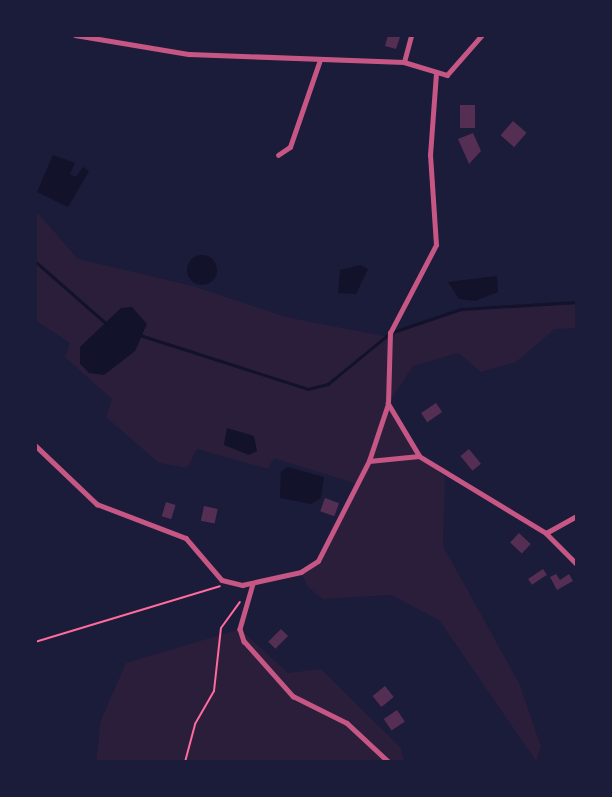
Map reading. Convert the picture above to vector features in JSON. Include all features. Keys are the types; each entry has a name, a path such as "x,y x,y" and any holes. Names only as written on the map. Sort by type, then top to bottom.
{"street":[{"path":"75,35 189,54 404,62 436,74 457,70 482,35"},
{"path":"404,62 411,35"},
{"path":"278,155 290,147 320,60"},
{"path":"35,445 97,504 191,541 228,584 253,583 301,572 318,561 369,461 388,404 390,333 436,244 430,155 436,74"},
{"path":"388,404 419,456 546,533 577,564"},
{"path":"369,461 419,456"},
{"path":"546,533 577,516"},
{"path":"253,583 240,629 244,641 293,696 347,723 389,762"}],"path":[{"path":"35,642 228,584"},
{"path":"185,762 195,724 214,691 221,628 245,594"}],"shaded area":[{"path":"53,155 75,163 70,174 76,177 83,167 89,171 68,207 37,192"},
{"path":"35,210 78,259 193,286 286,317 388,337 388,372 390,333 461,309 577,304 577,328 555,329 516,362 481,372 458,353 413,366 388,404 414,450 445,477 443,546 519,683 541,747 536,761 439,620 391,595 323,599 308,587 301,572 318,561 357,484 274,458 268,469 197,449 187,468 159,463 106,417 112,399 65,357 70,343 35,320"},
{"path":"202,255 208,256 216,264 216,276 208,284 202,285 196,284 188,276 187,270 188,264 196,256"},
{"path":"360,265 368,269 356,294 338,293 340,270"},
{"path":"497,276 498,292 475,301 459,299 448,282"},
{"path":"132,307 147,324 135,351 104,375 89,373 80,364 80,347 121,308"},
{"path":"227,428 254,436 257,451 249,455 224,445"},
{"path":"287,467 324,477 321,498 311,504 280,498 281,472"},
{"path":"240,629 288,673 321,669 401,748 404,762 96,762 101,720 126,663"}],"building":[{"path":"388,35 400,37 396,49 385,46"},
{"path":"460,105 475,105 475,128 460,128"},
{"path":"513,121 527,133 514,147 501,135"},
{"path":"473,133 481,151 469,164 458,139"},
{"path":"436,403 442,412 427,422 421,413"},
{"path":"469,449 481,464 472,471 460,456"},
{"path":"325,498 339,503 334,516 320,511"},
{"path":"166,502 176,505 171,519 162,516"},
{"path":"204,506 218,509 215,524 201,521"},
{"path":"519,533 531,544 522,553 510,543"},
{"path":"543,569 547,575 532,585 528,579"},
{"path":"556,574 560,580 569,574 573,581 557,590 550,577"},
{"path":"281,629 288,636 275,649 268,642"},
{"path":"385,686 394,697 381,707 373,696"},
{"path":"397,710 405,722 392,731 384,719"}],"waterway":[{"path":"35,261 107,324"},
{"path":"140,335 308,389 328,384 390,333 461,309 577,302"}]}
